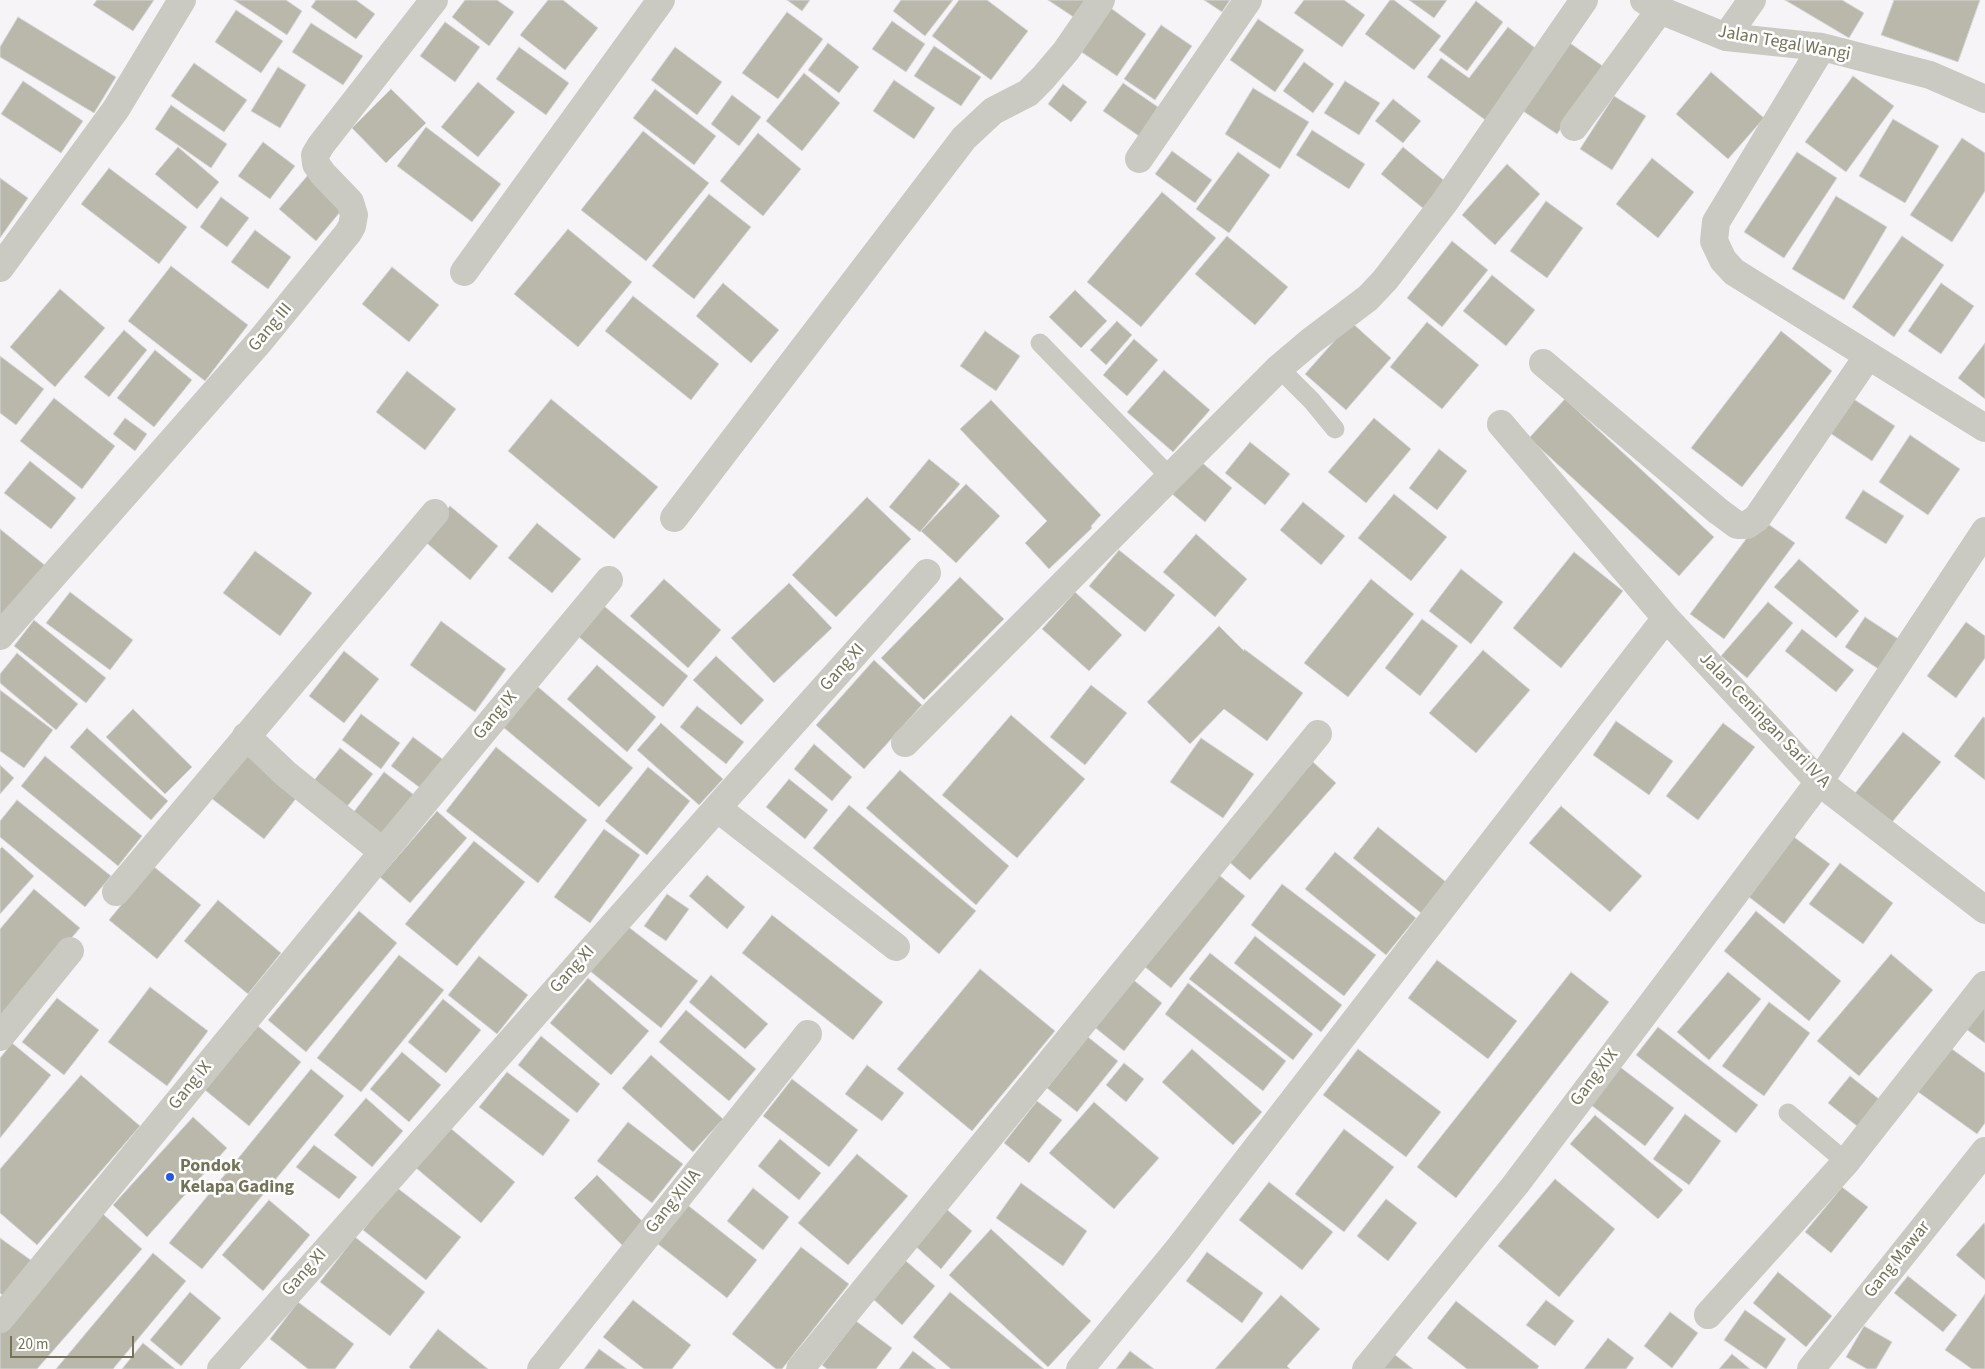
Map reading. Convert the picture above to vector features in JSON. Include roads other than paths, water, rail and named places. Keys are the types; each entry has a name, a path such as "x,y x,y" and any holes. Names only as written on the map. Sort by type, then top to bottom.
{"street":[{"path":"0,268 116,109 182,0"},
{"name":"Gang III","path":"0,636 260,341 348,233 352,226 354,215 350,202 316,164 315,154 434,0"},
{"path":"464,272 661,0"},
{"path":"674,518 964,138 993,111 1028,93 1043,78 1066,51 1101,0"},
{"path":"1139,159 1248,0"},
{"path":"905,743 1169,476 1279,368 1310,341 1368,298 1444,203 1584,0"},
{"path":"1726,38 1752,0"},
{"path":"1574,127 1652,5"},
{"name":"Jalan Tegal Wangi","path":"1652,5 1726,38 1822,47 1930,75 1985,99"},
{"path":"1822,47 1716,222 1714,241 1723,260 1734,272 1985,428"},
{"path":"1542,363 1718,511 1736,525 1747,525 1757,518 1868,356"},
{"name":"Jalan Ceningan Sari IV A","path":"1502,424 1666,618 1819,782 1985,910"},
{"path":"116,892 434,513"},
{"name":"Gang XIX","path":"1366,1369 1516,1184 1819,782 1985,531"},
{"name":"Gang XI","path":"221,1369 927,573"},
{"name":"Gang IX","path":"0,1319 609,580"},
{"path":"1080,1369 1180,1246 1666,618"},
{"path":"800,1369 1318,734"},
{"path":"246,736 286,774 383,852"},
{"path":"717,808 896,947"},
{"path":"0,1037 70,951"},
{"path":"1708,1315 1846,1162 1985,985"},
{"name":"Gang XIIIA","path":"541,1369 808,1034"},
{"name":"Gang Mawar","path":"1811,1369 1985,1151"}],"lane":[{"path":"1040,343 1169,476"},
{"path":"1279,368 1312,401 1335,429"},
{"path":"1788,1113 1846,1162"}],"place":[{"name":"Pondok Kelapa Gading","path":"170,1177"}]}
